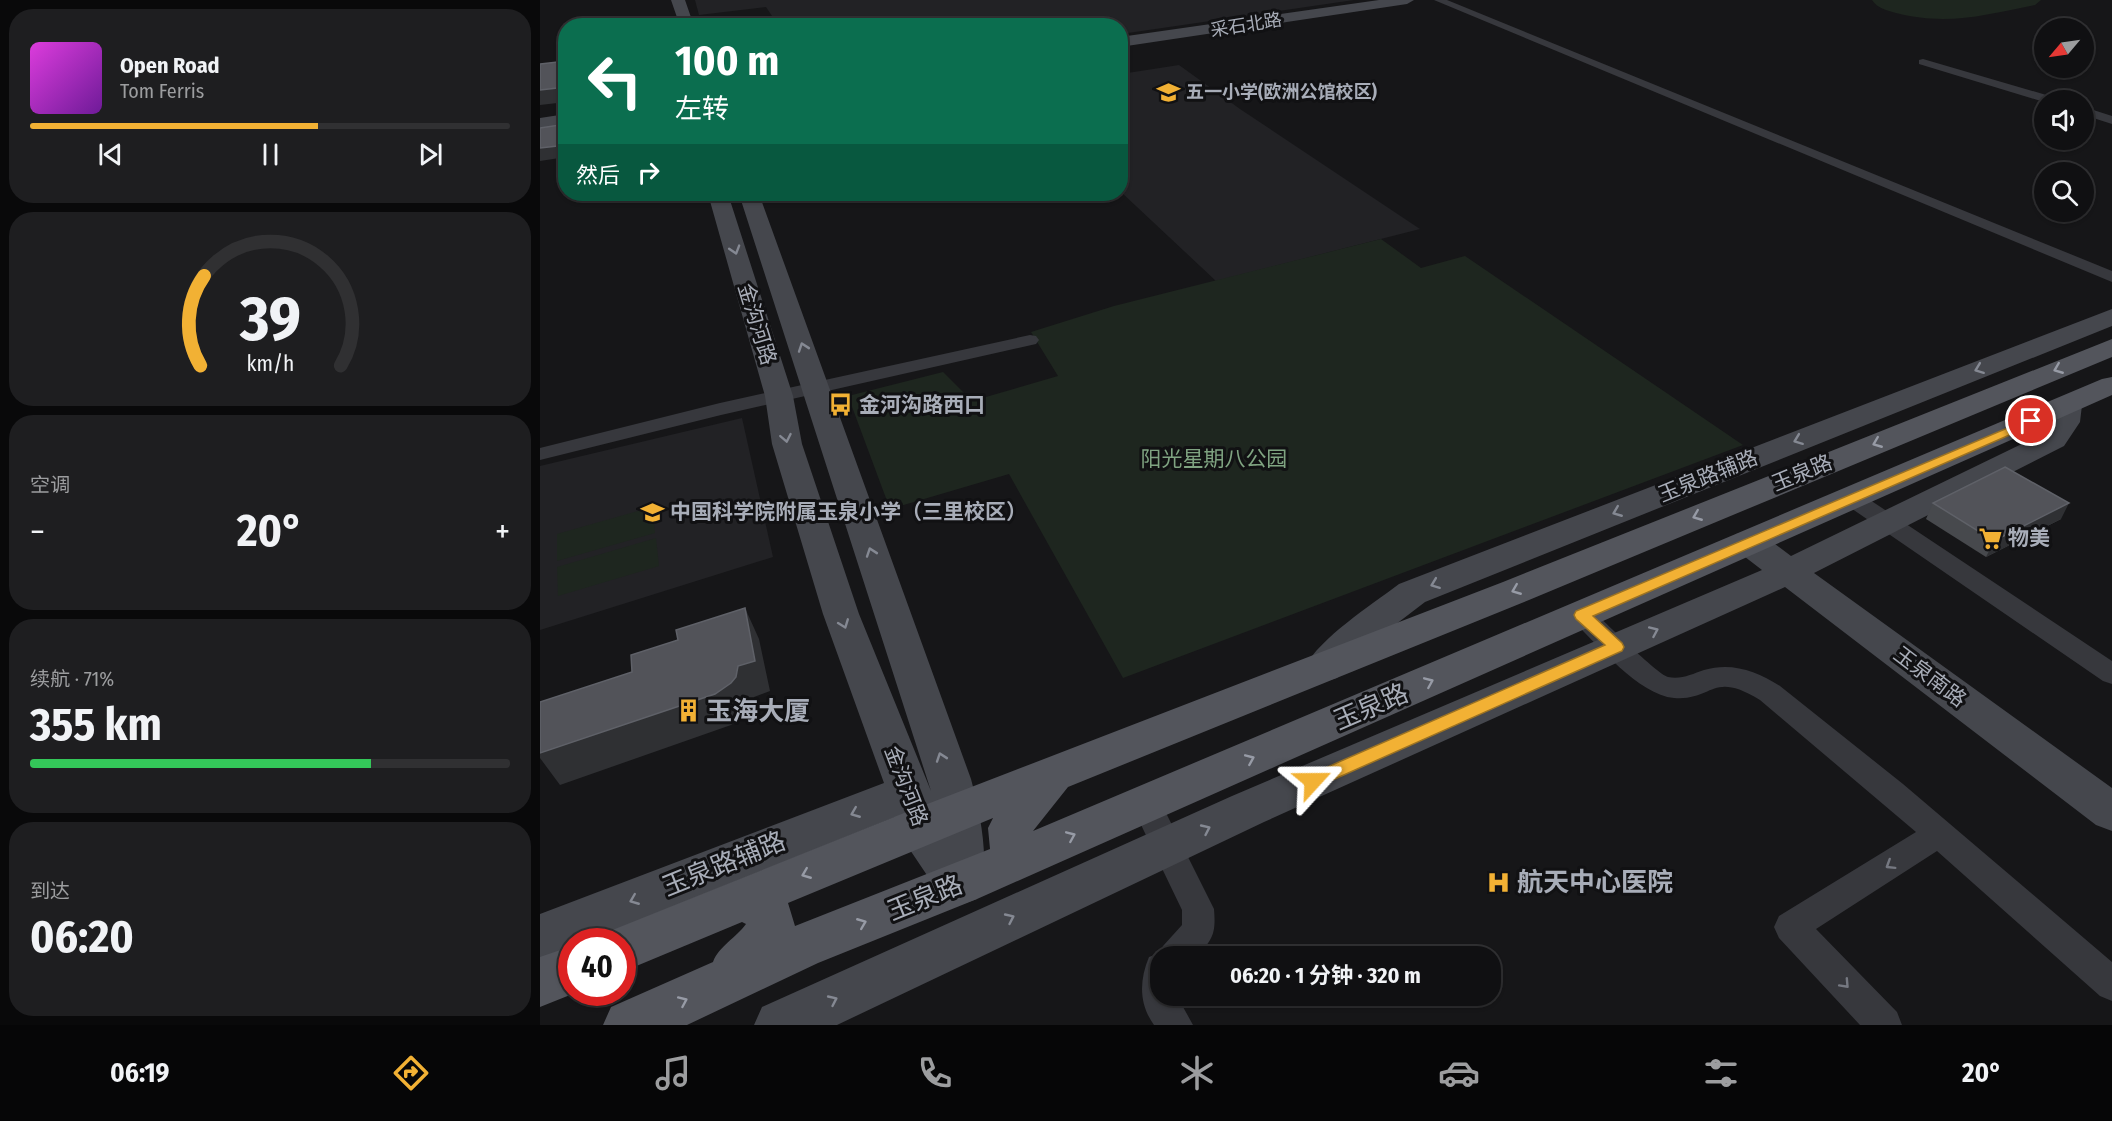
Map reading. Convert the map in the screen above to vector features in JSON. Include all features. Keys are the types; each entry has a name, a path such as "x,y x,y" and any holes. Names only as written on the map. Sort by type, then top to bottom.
{"main road":[{"name":"玉泉路","path":"636,943 742,900 929,811 1056,774 1323,668 2112,346"},
{"name":"玉泉路","path":"629,1025 801,947 1035,852 2112,385"},
{"path":"1035,852 1012,848 1010,828 1029,802 1056,774"},
{"path":"720,985 757,950 771,930 767,910 742,900"},
{"path":"540,982 558,975"}],"street":[{"path":"678,0 684,18"},
{"name":"采石北路","path":"1128,36 1376,0"},
{"name":"采石北路","path":"1128,41 1407,0"},
{"path":"1439,0 2112,277"},
{"path":"1923,62 2034,95"},
{"path":"2094,114 2112,120"},
{"path":"540,123 558,120"},
{"path":"540,129 558,126"},
{"name":"金沟河路","path":"720,201 778,396 787,444 841,614 960,884"},
{"name":"金沟河路","path":"751,201 817,387 826,421 949,779 929,811"},
{"name":"玉泉路辅路","path":"1323,668 1360,632 1412,593 2112,317"},
{"path":"540,454 778,396 1030,340"},
{"path":"780,1025 1167,847 1788,572 2054,440 2065,422 2068,405"},
{"path":"1853,499 2112,674"},
{"name":"玉泉南路","path":"1748,542 2112,812"},
{"path":"1582,615 1654,682 1665,687 1682,689 1726,676 1753,683 1779,700 1939,834 2112,984"},
{"path":"1146,804 1198,909 1199,930 1185,946"},
{"name":"玉泉路辅路","path":"540,937 929,811"},
{"path":"1884,1025 1791,927 1939,834"},
{"path":"1162,1006 1172,1024"}],"shaded area":[{"path":"695,0 1354,0 1128,33 1128,18 773,18 766,7 699,15"},
{"path":"1179,65 1240,109 1420,229 1216,281 1128,199 1128,73"},
{"name":"中国科学院附属玉泉小学（三里校区）","path":"742,418 773,557 540,630 540,466"}],"green space":[{"path":"1872,0 2041,0 2035,5 1966,18 1932,19 1896,13 1880,7"},
{"name":"阳光星期八公园","path":"1381,239 1421,268 1465,256 1743,445 1123,678 1009,474 890,509 848,396 943,372 972,401 1058,376 1031,332 1114,306"},
{"path":"652,507 655,533 557,561 557,534"},
{"path":"656,538 659,566 558,596 557,567"}],"building":[{"path":"558,62 558,88 540,90 540,64"},
{"path":"558,125 558,146 540,148 540,128"},
{"name":"物美","path":"2005,467 2069,503 1994,541 1933,503"},
{"path":"745,608 755,661 738,666 736,677 731,683 715,694 540,753 540,702 632,672 631,655 678,640 676,630"}],"place":[{"name":"五一小学(欧洲公馆校区)","path":"1168,92"},
{"name":"金河沟路西口","path":"841,405"},
{"name":"中国科学院附属玉泉小学（三里校区）","path":"652,512"},
{"name":"物美","path":"1990,538"},
{"name":"玉海大厦","path":"688,711"},
{"name":"航天中心医院","path":"1499,882"}],"route":[{"path":"1313,781 1616,647 1582,615 2031,421"}]}
